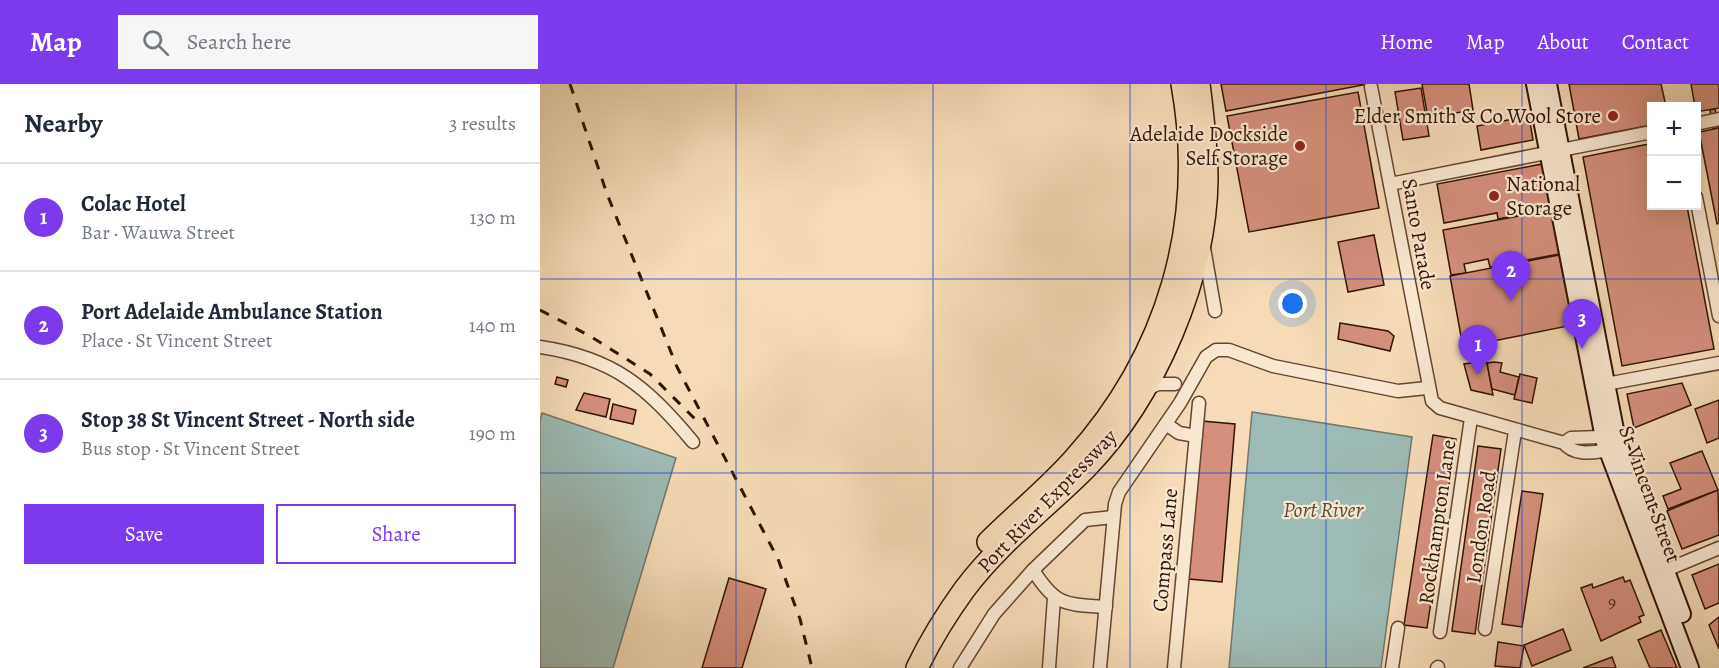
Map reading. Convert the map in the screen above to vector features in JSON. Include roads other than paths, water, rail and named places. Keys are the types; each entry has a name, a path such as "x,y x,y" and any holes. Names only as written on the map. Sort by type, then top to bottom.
{"highway":[{"name":"Port River Expressway","path":"902,668 921,630 958,575 1018,511 1073,460 1110,414 1159,326 1178,270 1186,230 1190,190 1189,123 1182,84"},
{"name":"Port River Expressway","path":"916,668 932,637 964,589 993,556 1088,466 1145,390 1175,326 1192,275 1201,235 1207,181 1205,128 1199,84"}],"main road":[{"name":"St Vincent Street","path":"1535,84 1554,152 1606,384 1611,441"},
{"name":"St Vincent Street","path":"1548,84 1554,152 1611,441 1661,572 1702,668"},
{"name":"St Vincent Street","path":"1661,572 1690,668"}],"street":[{"name":"Santo Parade","path":"1371,87 1427,388"},
{"path":"1701,123 1719,119"},
{"path":"1390,184 1647,133"},
{"path":"1699,210 1719,316"},
{"path":"1201,235 1215,311"},
{"path":"1706,241 1719,239"},
{"path":"540,347 595,361 624,373 666,411 693,442"},
{"path":"1100,668 1113,517 1119,492 1166,424 1206,357 1216,350 1229,350 1273,366 1398,391 1427,388 1432,400 1440,408 1515,431 1564,442 1568,448 1589,453 1604,451 1611,441"},
{"path":"1606,384 1719,363"},
{"path":"1145,390 1158,384 1175,384"},
{"name":"Compass Lane","path":"1174,668 1199,403"},
{"name":"Rockhampton Lane","path":"1440,632 1471,418"},
{"path":"1166,424 1179,433 1196,436"},
{"name":"London Road","path":"1485,629 1515,431"},
{"path":"960,668 994,614 1033,570 1085,520 1113,517"},
{"path":"1661,572 1719,548"},
{"path":"1033,570 1054,598 1072,605 1106,607"},
{"path":"1049,668 1054,598"},
{"path":"1392,668 1398,628"}],"water":[{"name":"Port River","path":"1252,412 1412,437 1381,668 1229,668"},
{"path":"542,413 676,458 613,668 540,668 540,421"}],"railway":[{"path":"570,84 607,194 677,367 778,559 800,619 812,668"},
{"path":"540,310 590,336 650,374 698,422"}],"place":[{"name":"Elder Smith & Co Wool Store","path":"1613,116"},
{"name":"Adelaide Dockside Self Storage","path":"1300,146"},
{"name":"National Storage","path":"1494,196"},
{"name":"Port Adelaide Ambulance Station","path":"1511,301"},
{"name":"Stop 38 St Vincent Street - North side","path":"1582,349"},
{"name":"Colac Hotel","path":"1478,375"}]}
